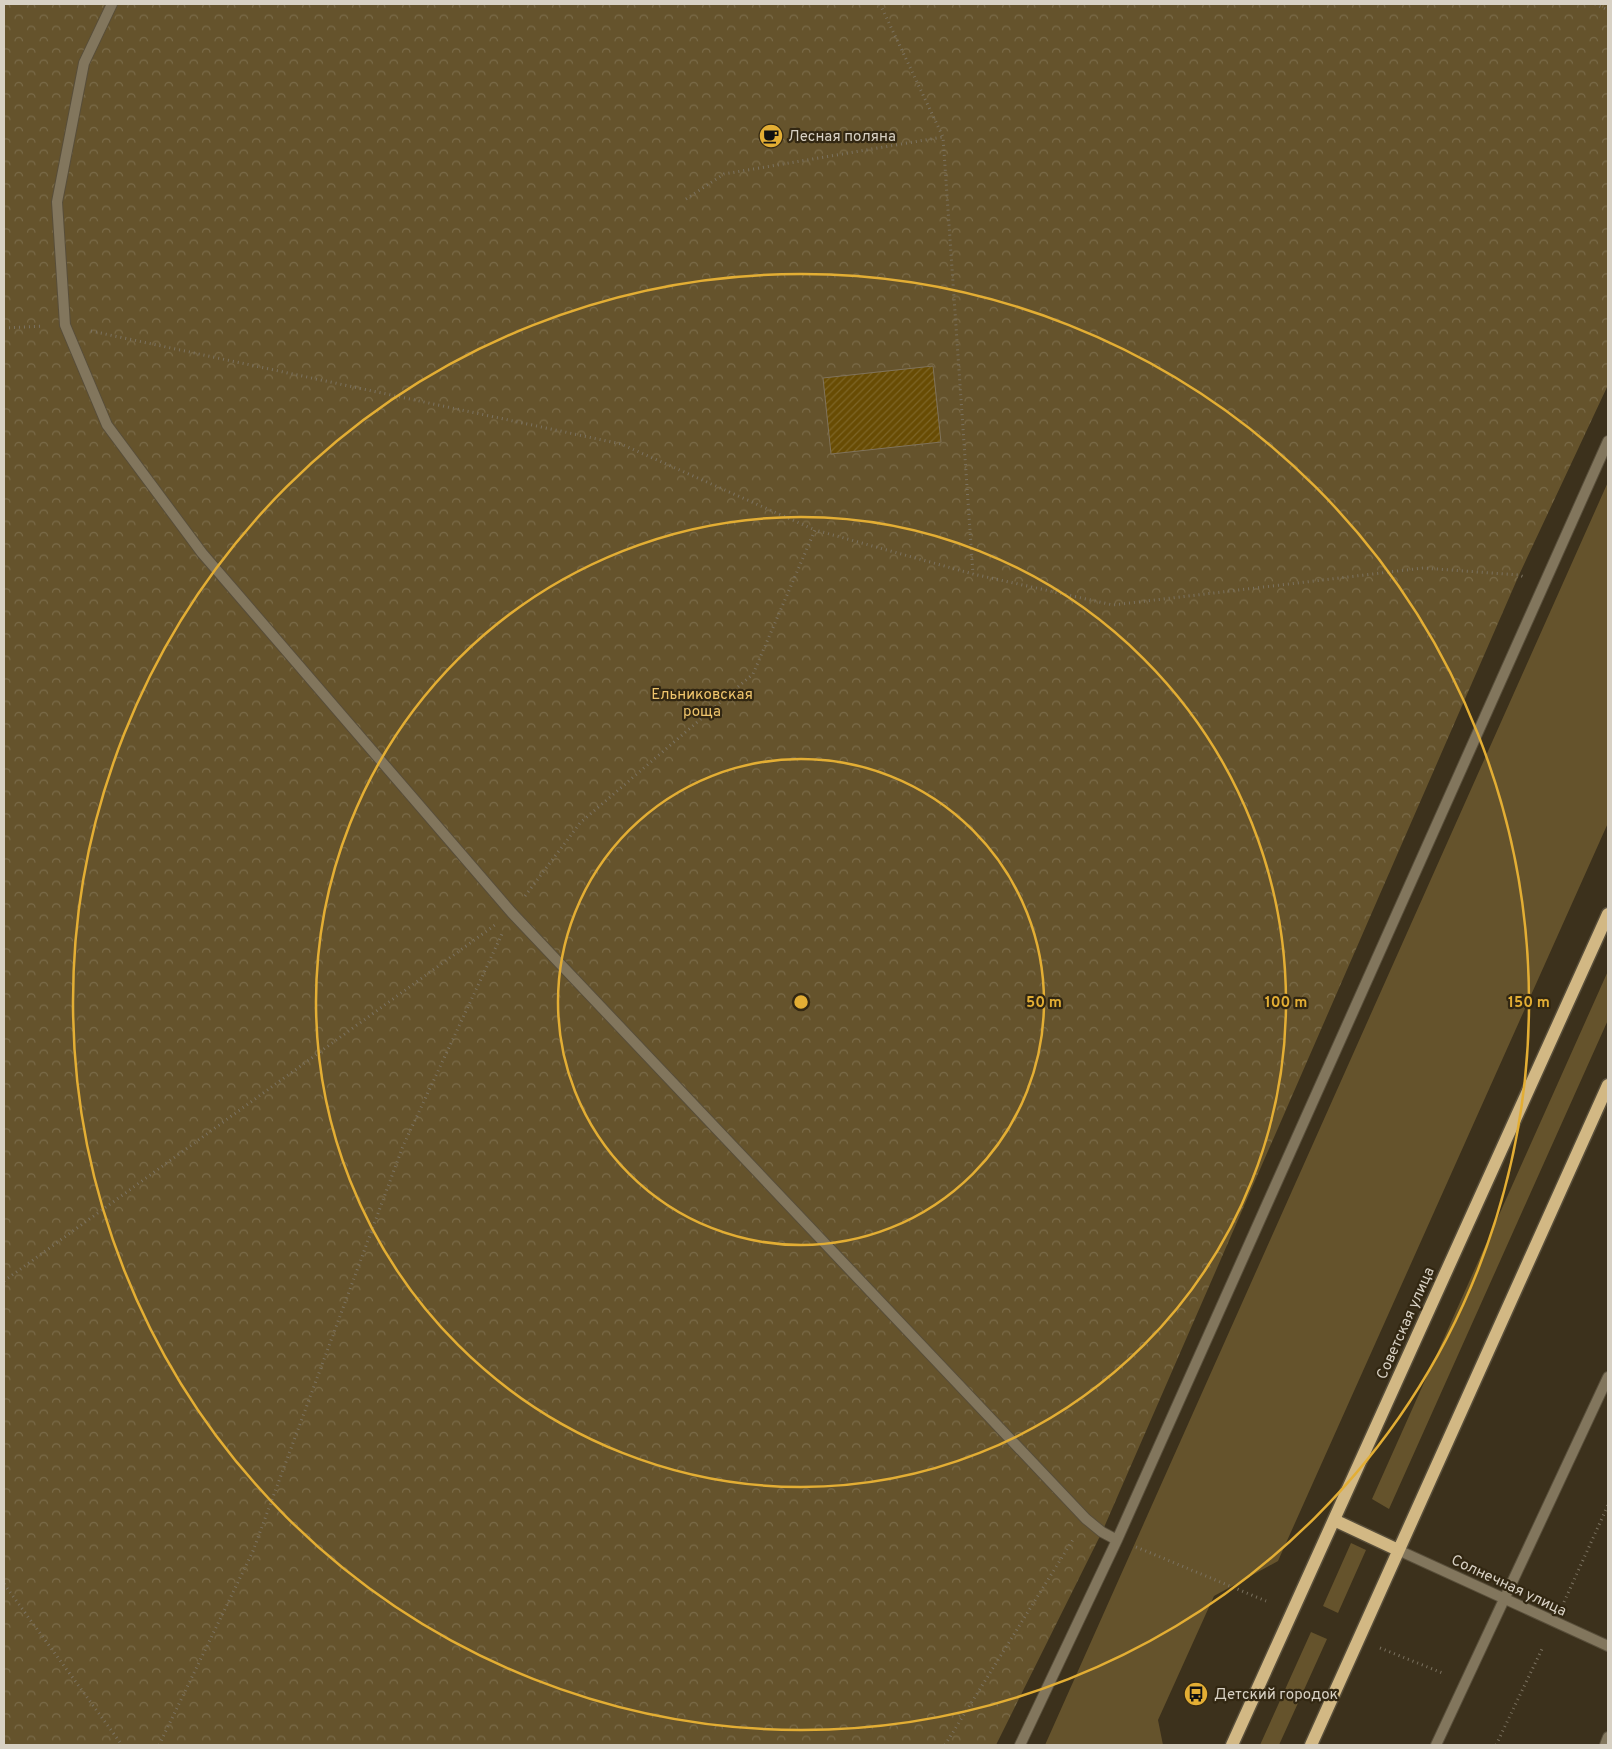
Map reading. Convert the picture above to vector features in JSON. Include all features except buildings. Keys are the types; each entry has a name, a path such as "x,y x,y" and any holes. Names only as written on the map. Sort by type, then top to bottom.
{"main road":[{"name":"Советская улица","path":"1232,1745 1608,914"},
{"path":"1311,1745 1608,1085"},
{"path":"1334,1520 1398,1550"}],"street":[{"path":"112,4 84,63 56,202 65,325 107,425 202,553 512,913 1086,1519 1102,1532 1117,1540"},
{"path":"1020,1745 1117,1540 1608,441"},
{"path":"1436,1745 1608,1377"},
{"name":"Солнечная улица","path":"1398,1550 1608,1646"},
{"path":"1604,1745 1608,1737"}],"path":[{"path":"880,4 943,137 973,574"},
{"path":"1595,4 1608,10"},
{"path":"686,199 724,174 943,137"},
{"path":"4,328 65,325 621,444 815,530 973,574 1113,605 1423,568 1519,575 1543,584"},
{"path":"158,1745 253,1551 402,1146 512,913 580,823 753,674 815,530"},
{"path":"4,1281 512,913"},
{"path":"1562,1606 1608,1504"},
{"path":"945,1745 1086,1519"},
{"path":"1117,1540 1266,1601"},
{"path":"4,1584 122,1745"},
{"path":"1380,1648 1464,1682"},
{"path":"1496,1745 1542,1649"}],"green space":[{"name":"Ельниковская роща","path":"4,4 1608,4 1608,385 1519,575 1102,1532 996,1745 4,1745"},
{"path":"1608,482 1608,823 1278,1561 1214,1596 1158,1720 1163,1745 1045,1745"},
{"path":"1608,971 1608,1020 1389,1509 1372,1499"},
{"path":"1351,1543 1366,1550 1338,1613 1323,1606"},
{"path":"1311,1632 1327,1639 1279,1745 1260,1745"}],"place":[{"name":"Лесная поляна","path":"771,136"},
{"name":"Детский городок","path":"1196,1694"}]}
